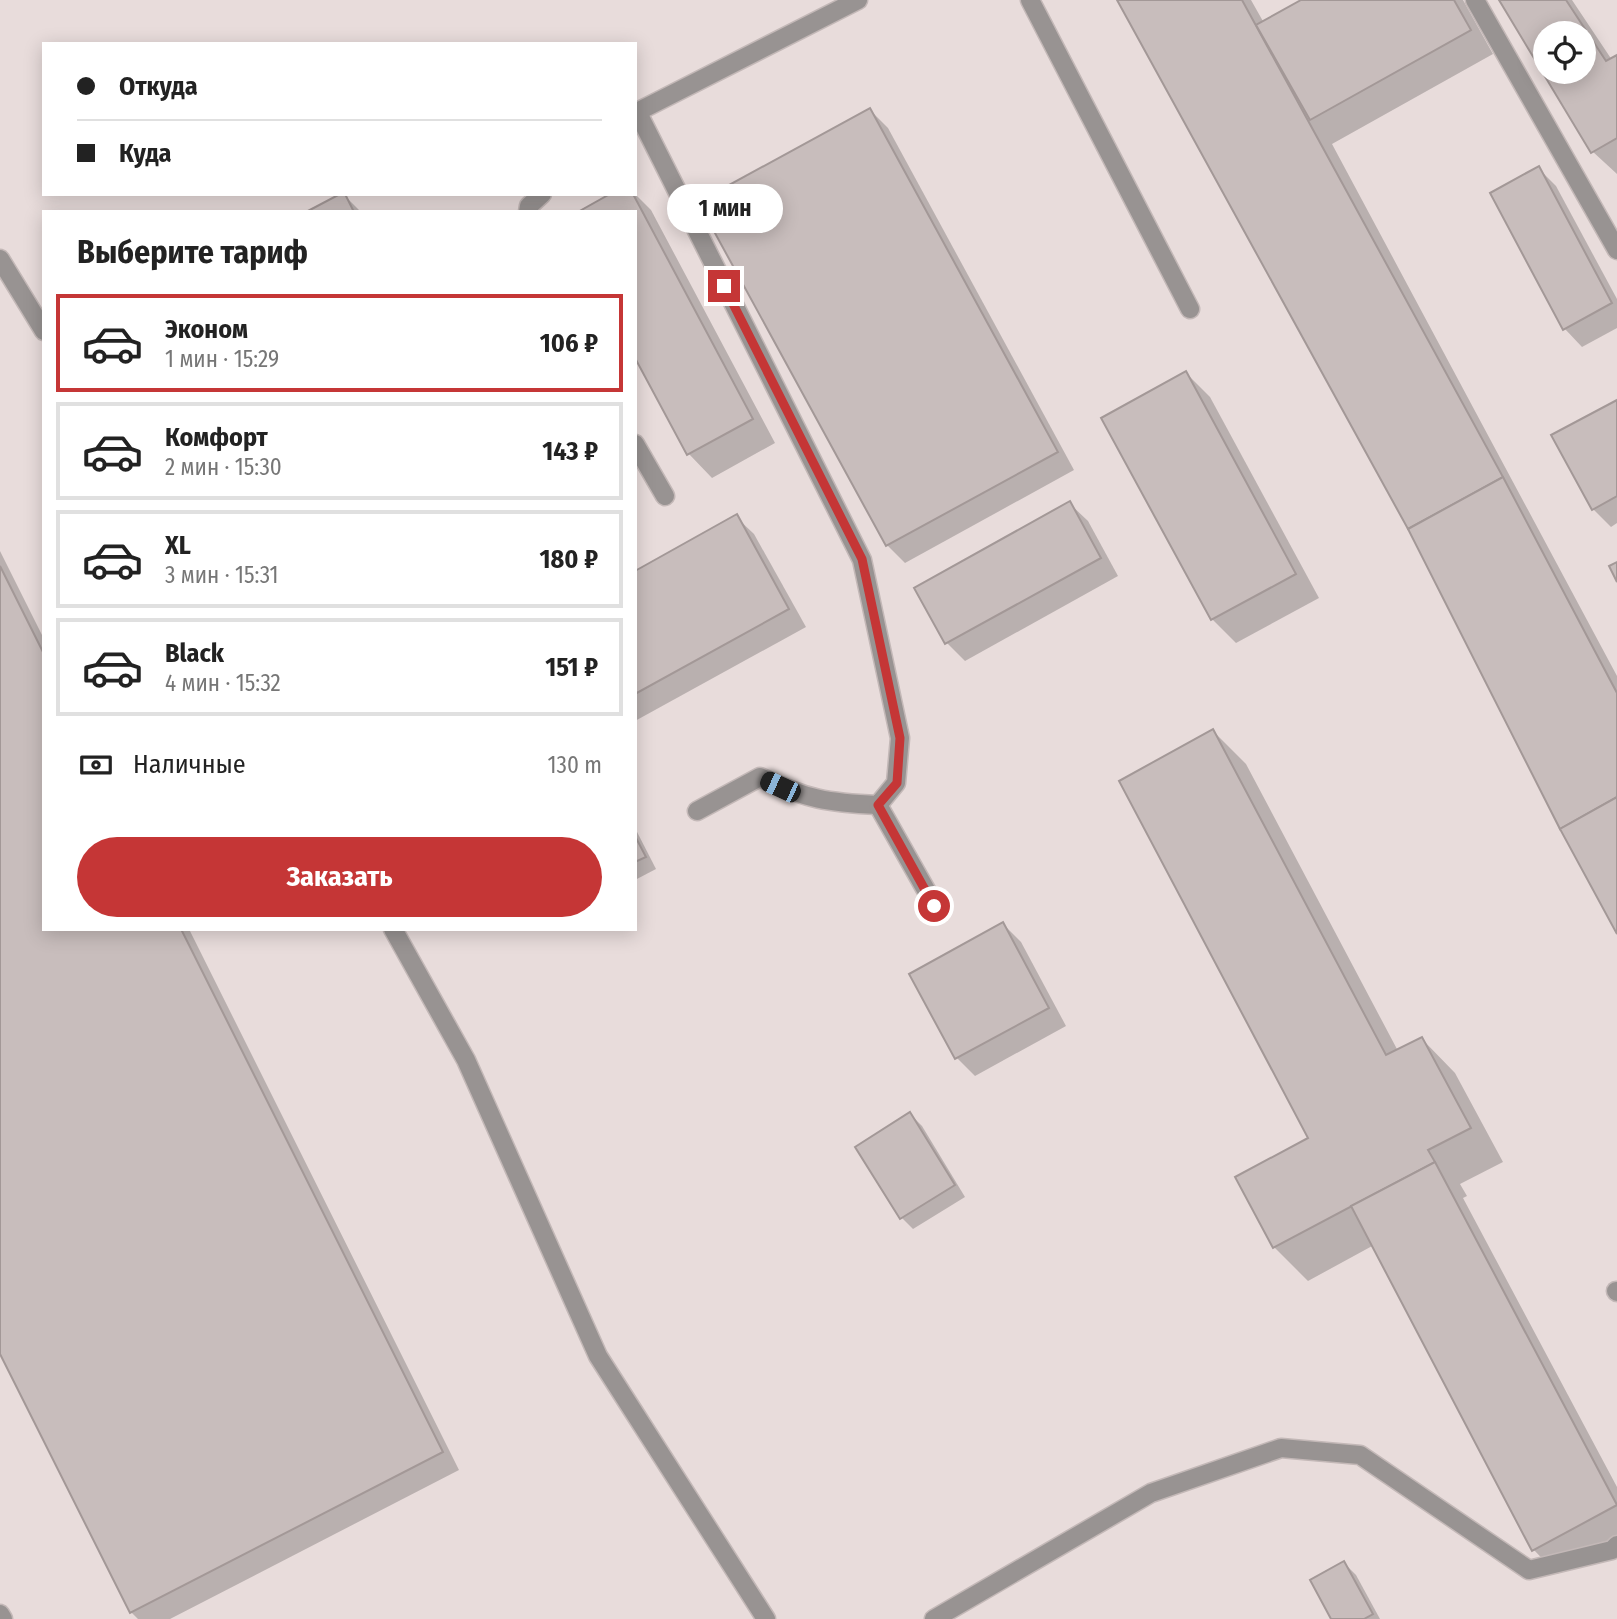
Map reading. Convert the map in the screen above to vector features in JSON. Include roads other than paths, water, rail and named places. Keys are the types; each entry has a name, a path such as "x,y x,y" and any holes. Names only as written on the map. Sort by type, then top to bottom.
{"lane":[{"path":"637,111 858,0"},
{"path":"1030,0 1190,309"},
{"path":"1475,0 1617,250"},
{"path":"637,114 862,559 900,738 897,783 878,805"},
{"path":"528,210 540,196"},
{"path":"0,259 42,328"},
{"path":"637,447 665,496"},
{"path":"697,811 760,777 800,796 821,801 878,805"},
{"path":"878,805 934,906"},
{"path":"394,931 466,1060 598,1356 766,1619"},
{"path":"934,1619 1150,1493 1281,1448 1360,1455 1529,1570 1612,1550 1617,1545"},
{"path":"0,1614 3,1619"}]}
